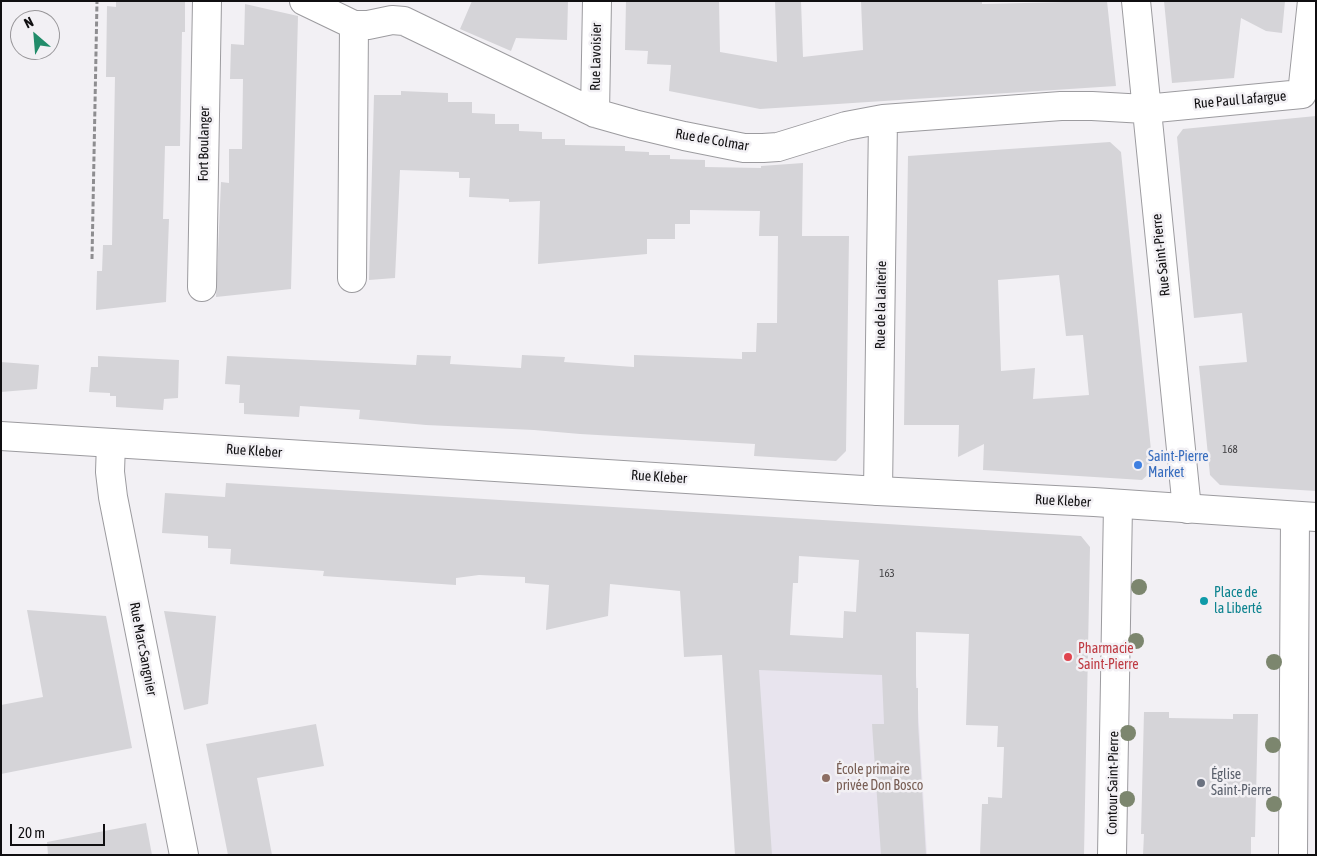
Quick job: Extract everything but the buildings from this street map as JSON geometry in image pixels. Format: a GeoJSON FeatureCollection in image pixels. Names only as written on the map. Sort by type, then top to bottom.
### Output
{"type":"FeatureCollection","features":[{"type":"Feature","properties":{"kind":"street","name":"Fort Boulanger"},"geometry":{"type":"LineString","coordinates":[[202,287],[207,1]]}},
{"type":"Feature","properties":{"kind":"street"},"geometry":{"type":"LineString","coordinates":[[304,1],[354,25],[352,278]]}},
{"type":"Feature","properties":{"kind":"street","name":"Rue Lavoisier"},"geometry":{"type":"LineString","coordinates":[[595,113],[597,1]]}},
{"type":"Feature","properties":{"kind":"street","name":"Rue Saint-Pierre"},"geometry":{"type":"LineString","coordinates":[[1136,1],[1145,109],[1187,509]]}},
{"type":"Feature","properties":{"kind":"street","name":"Rue Paul Lafargue"},"geometry":{"type":"LineString","coordinates":[[1145,109],[1302,94],[1312,1]]}},
{"type":"Feature","properties":{"kind":"street","name":"Rue de Colmar"},"geometry":{"type":"LineString","coordinates":[[354,25],[368,25],[392,20],[405,11],[595,113],[684,136],[744,148],[778,147],[846,126],[883,120],[1060,106],[1145,109]]}},
{"type":"Feature","properties":{"kind":"street","name":"Rue de la Laiterie"},"geometry":{"type":"LineString","coordinates":[[878,490],[883,120]]}},
{"type":"Feature","properties":{"kind":"street","name":"Rue Kleber"},"geometry":{"type":"LineString","coordinates":[[1,436],[1306,517]]}},
{"type":"Feature","properties":{"kind":"street","name":"Rue Marc Sangnier"},"geometry":{"type":"LineString","coordinates":[[111,442],[110,472],[113,497],[184,855]]}},
{"type":"Feature","properties":{"kind":"street","name":"Contour Saint-Pierre"},"geometry":{"type":"LineString","coordinates":[[1112,855],[1118,505]]}},
{"type":"Feature","properties":{"kind":"street"},"geometry":{"type":"LineString","coordinates":[[1293,855],[1306,517]]}},
{"type":"Feature","properties":{"kind":"path"},"geometry":{"type":"LineString","coordinates":[[92,259],[97,1]]}},
{"type":"Feature","properties":{"kind":"shaded area","name":"École primaire privée Don Bosco"},"geometry":{"type":"Polygon","coordinates":[[[914,642],[927,855],[735,855],[747,669],[914,642]]]}},
{"type":"Feature","properties":{"kind":"place","name":"Saint-Pierre Market"},"geometry":{"type":"Point","coordinates":[1138,465]}},
{"type":"Feature","properties":{"kind":"place","name":"Place de la Liberté"},"geometry":{"type":"Point","coordinates":[1204,601]}},
{"type":"Feature","properties":{"kind":"place","name":"Pharmacie Saint-Pierre"},"geometry":{"type":"Point","coordinates":[1068,657]}},
{"type":"Feature","properties":{"kind":"place","name":"École primaire privée Don Bosco"},"geometry":{"type":"Point","coordinates":[826,778]}},
{"type":"Feature","properties":{"kind":"place","name":"Église Saint-Pierre"},"geometry":{"type":"Point","coordinates":[1201,783]}}]}
